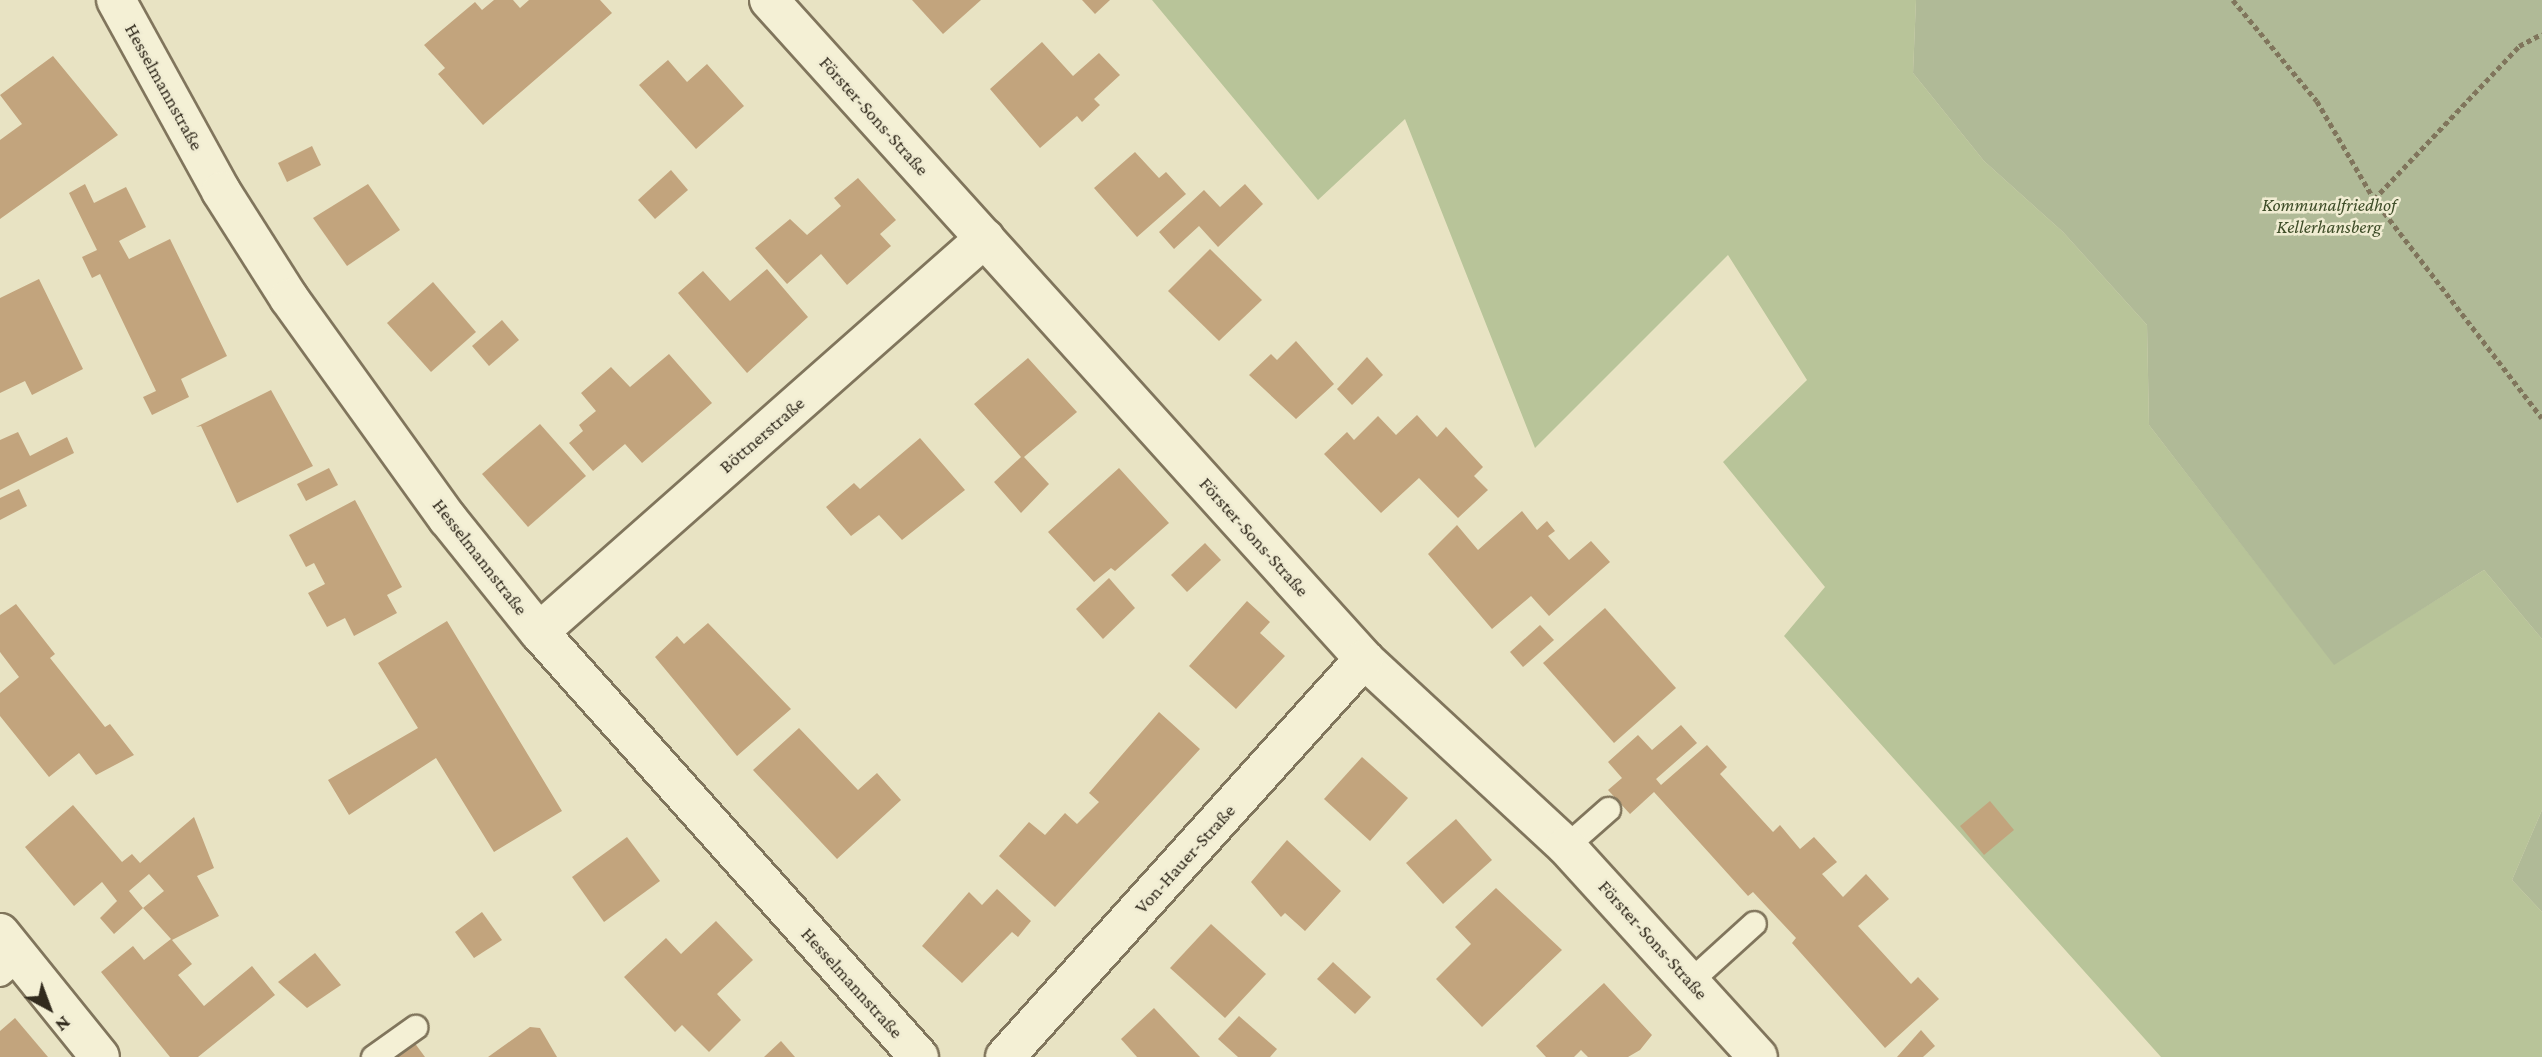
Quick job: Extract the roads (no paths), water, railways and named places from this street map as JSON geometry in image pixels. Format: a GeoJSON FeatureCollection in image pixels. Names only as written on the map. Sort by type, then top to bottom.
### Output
{"type":"FeatureCollection","features":[{"type":"Feature","properties":{"kind":"street","name":"Hesselmannstraße"},"geometry":{"type":"LineString","coordinates":[[116,0],[221,191],[289,298],[448,519],[539,632],[919,1057]]}},
{"type":"Feature","properties":{"kind":"street","name":"Förster-Sons-Straße"},"geometry":{"type":"LineString","coordinates":[[769,0],[1364,659],[1566,846],[1758,1057]]}},
{"type":"Feature","properties":{"kind":"street","name":"Böttnerstraße"},"geometry":{"type":"LineString","coordinates":[[539,632],[985,239]]}},
{"type":"Feature","properties":{"kind":"street","name":"Von-Hauer-Straße"},"geometry":{"type":"LineString","coordinates":[[1005,1057],[1364,659]]}},
{"type":"Feature","properties":{"kind":"street"},"geometry":{"type":"LineString","coordinates":[[7,955],[100,1057]]}},
{"type":"Feature","properties":{"kind":"lane"},"geometry":{"type":"LineString","coordinates":[[1566,846],[1608,809]]}},
{"type":"Feature","properties":{"kind":"lane"},"geometry":{"type":"LineString","coordinates":[[1689,981],[1754,923]]}},
{"type":"Feature","properties":{"kind":"lane"},"geometry":{"type":"LineString","coordinates":[[373,1057],[415,1027]]}},
{"type":"Feature","properties":{"kind":"park label","name":"Kommunalfriedhof Kellerhansberg"},"geometry":{"type":"Point","coordinates":[2329,216]}}]}
